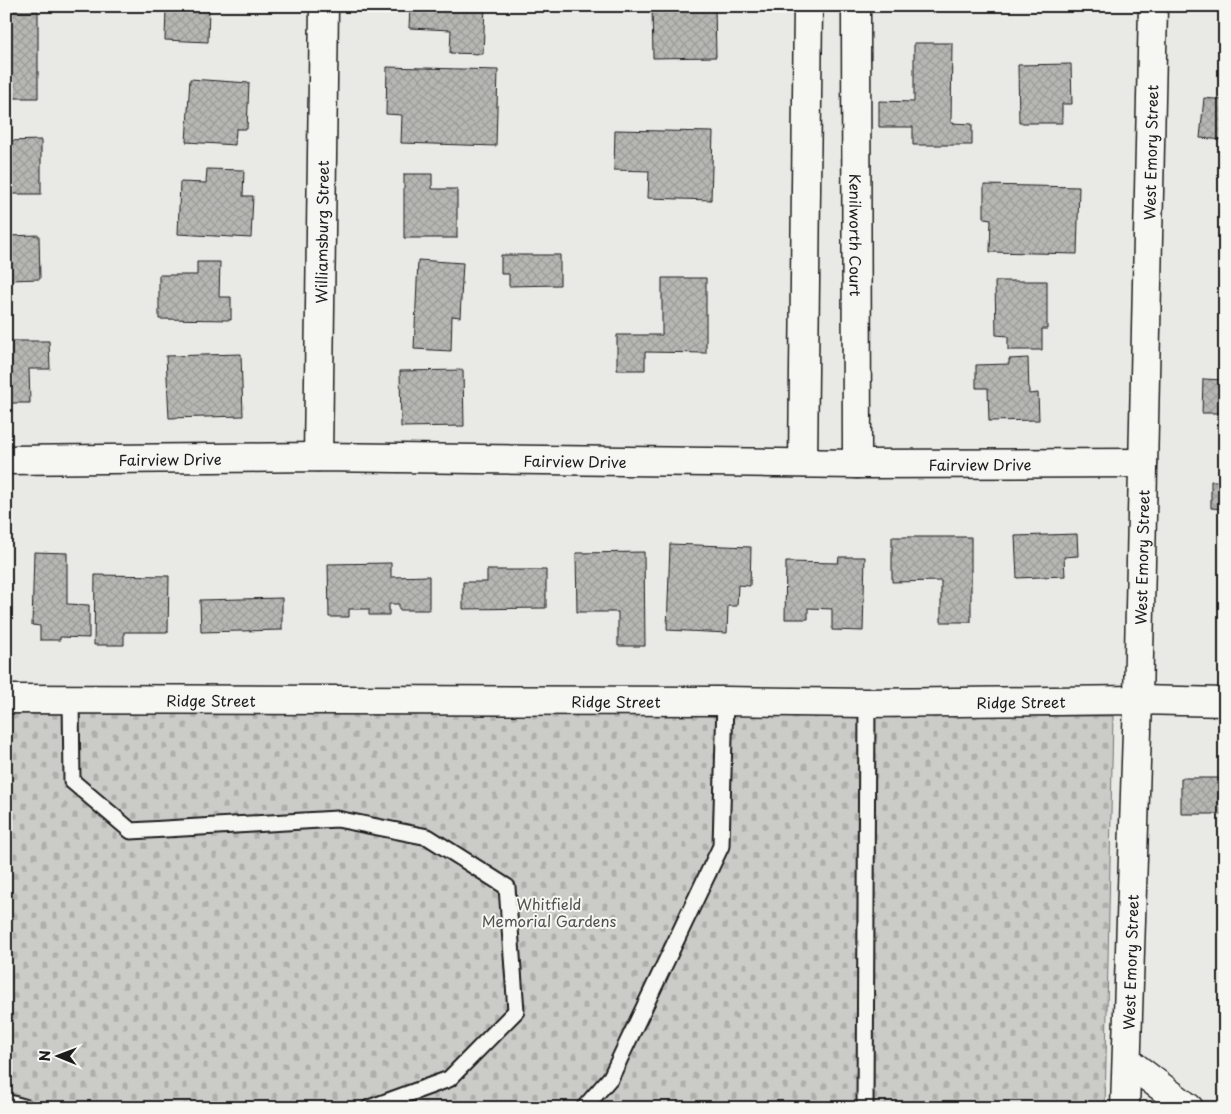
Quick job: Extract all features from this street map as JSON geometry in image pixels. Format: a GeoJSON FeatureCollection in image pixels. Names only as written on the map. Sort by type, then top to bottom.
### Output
{"type":"FeatureCollection","features":[{"type":"Feature","properties":{"kind":"street","name":"Williamsburg Street"},"geometry":{"type":"LineString","coordinates":[[318,457],[324,6]]}},
{"type":"Feature","properties":{"kind":"street"},"geometry":{"type":"LineString","coordinates":[[804,463],[808,6]]}},
{"type":"Feature","properties":{"kind":"street","name":"Kenilworth Court"},"geometry":{"type":"LineString","coordinates":[[856,6],[857,464]]}},
{"type":"Feature","properties":{"kind":"street","name":"West Emory Street"},"geometry":{"type":"LineString","coordinates":[[1125,1108],[1138,700],[1153,6]]}},
{"type":"Feature","properties":{"kind":"street","name":"Fairview Drive"},"geometry":{"type":"LineString","coordinates":[[6,460],[318,457],[857,464],[1144,463]]}},
{"type":"Feature","properties":{"kind":"street","name":"Ridge Street"},"geometry":{"type":"LineString","coordinates":[[6,699],[867,703],[1138,700],[1225,702]]}},
{"type":"Feature","properties":{"kind":"street"},"geometry":{"type":"LineString","coordinates":[[1127,1061],[1189,1108]]}},
{"type":"Feature","properties":{"kind":"lane"},"geometry":{"type":"LineString","coordinates":[[71,699],[72,781],[131,831],[337,819],[428,837],[507,887],[516,1011],[449,1079],[369,1108]]}},
{"type":"Feature","properties":{"kind":"lane"},"geometry":{"type":"LineString","coordinates":[[584,1108],[611,1077],[721,846],[725,701]]}},
{"type":"Feature","properties":{"kind":"lane"},"geometry":{"type":"LineString","coordinates":[[865,1108],[867,703]]}},
{"type":"Feature","properties":{"kind":"lane"},"geometry":{"type":"LineString","coordinates":[[6,1102],[28,1108]]}},
{"type":"Feature","properties":{"kind":"green space","name":"Whitfield Memorial Gardens"},"geometry":{"type":"Polygon","coordinates":[[[6,714],[1113,716],[1105,1108],[6,1108],[6,714]]]}},
{"type":"Feature","properties":{"kind":"building"},"geometry":{"type":"Polygon","coordinates":[[[209,6],[208,42],[165,40],[166,7],[209,6]]]}},
{"type":"Feature","properties":{"kind":"building"},"geometry":{"type":"Polygon","coordinates":[[[410,6],[485,6],[483,54],[450,53],[451,30],[409,28],[410,6]]]}},
{"type":"Feature","properties":{"kind":"building"},"geometry":{"type":"Polygon","coordinates":[[[652,6],[715,6],[716,57],[653,58],[652,6]]]}},
{"type":"Feature","properties":{"kind":"building"},"geometry":{"type":"Polygon","coordinates":[[[6,11],[38,11],[38,98],[6,98],[6,11]]]}},
{"type":"Feature","properties":{"kind":"building"},"geometry":{"type":"Polygon","coordinates":[[[914,43],[952,43],[951,123],[972,124],[972,145],[913,145],[913,127],[879,127],[879,101],[914,102],[914,43]]]}},
{"type":"Feature","properties":{"kind":"building"},"geometry":{"type":"Polygon","coordinates":[[[1071,64],[1072,104],[1062,104],[1062,123],[1019,123],[1018,65],[1071,64]]]}},
{"type":"Feature","properties":{"kind":"building"},"geometry":{"type":"Polygon","coordinates":[[[387,67],[498,70],[496,146],[401,143],[402,115],[386,114],[387,67]]]}},
{"type":"Feature","properties":{"kind":"building"},"geometry":{"type":"Polygon","coordinates":[[[190,79],[249,83],[247,129],[236,129],[235,145],[186,142],[190,79]]]}},
{"type":"Feature","properties":{"kind":"building"},"geometry":{"type":"Polygon","coordinates":[[[1204,98],[1225,100],[1225,140],[1200,138],[1204,98]]]}},
{"type":"Feature","properties":{"kind":"building"},"geometry":{"type":"Polygon","coordinates":[[[615,130],[713,132],[711,200],[648,198],[649,171],[614,170],[615,130]]]}},
{"type":"Feature","properties":{"kind":"building"},"geometry":{"type":"Polygon","coordinates":[[[41,140],[41,194],[6,194],[6,141],[41,140]]]}},
{"type":"Feature","properties":{"kind":"building"},"geometry":{"type":"Polygon","coordinates":[[[207,169],[244,170],[243,196],[253,196],[251,238],[178,234],[180,182],[206,183],[207,169]]]}},
{"type":"Feature","properties":{"kind":"building"},"geometry":{"type":"Polygon","coordinates":[[[404,174],[432,174],[432,189],[457,189],[457,238],[404,238],[404,174]]]}},
{"type":"Feature","properties":{"kind":"building"},"geometry":{"type":"Polygon","coordinates":[[[984,185],[1079,187],[1077,254],[990,252],[991,219],[984,218],[984,185]]]}},
{"type":"Feature","properties":{"kind":"building"},"geometry":{"type":"Polygon","coordinates":[[[39,235],[40,279],[10,280],[11,313],[6,313],[6,236],[39,235]]]}},
{"type":"Feature","properties":{"kind":"building"},"geometry":{"type":"Polygon","coordinates":[[[501,255],[560,255],[560,285],[509,286],[509,274],[501,274],[501,255]]]}},
{"type":"Feature","properties":{"kind":"building"},"geometry":{"type":"Polygon","coordinates":[[[418,260],[463,263],[460,317],[452,316],[451,351],[414,349],[418,260]]]}},
{"type":"Feature","properties":{"kind":"building"},"geometry":{"type":"Polygon","coordinates":[[[197,262],[220,262],[219,297],[231,297],[231,320],[159,319],[159,275],[197,275],[197,262]]]}},
{"type":"Feature","properties":{"kind":"building"},"geometry":{"type":"Polygon","coordinates":[[[662,278],[706,278],[706,353],[645,352],[645,370],[617,370],[617,335],[662,335],[662,278]]]}},
{"type":"Feature","properties":{"kind":"building"},"geometry":{"type":"Polygon","coordinates":[[[995,281],[1047,281],[1047,329],[1042,329],[1042,350],[1008,350],[1008,336],[996,335],[995,281]]]}},
{"type":"Feature","properties":{"kind":"building"},"geometry":{"type":"Polygon","coordinates":[[[6,341],[49,341],[50,369],[29,369],[30,403],[6,403],[6,341]]]}},
{"type":"Feature","properties":{"kind":"building"},"geometry":{"type":"Polygon","coordinates":[[[241,354],[243,416],[169,418],[166,356],[241,354]]]}},
{"type":"Feature","properties":{"kind":"building"},"geometry":{"type":"Polygon","coordinates":[[[1028,358],[1029,394],[1038,393],[1039,420],[989,421],[988,388],[976,388],[976,365],[1009,364],[1009,359],[1028,358]]]}},
{"type":"Feature","properties":{"kind":"building"},"geometry":{"type":"Polygon","coordinates":[[[463,370],[464,426],[401,427],[400,371],[463,370]]]}},
{"type":"Feature","properties":{"kind":"building"},"geometry":{"type":"Polygon","coordinates":[[[1203,379],[1225,380],[1225,413],[1202,413],[1203,379]]]}},
{"type":"Feature","properties":{"kind":"building"},"geometry":{"type":"Polygon","coordinates":[[[1224,459],[1225,558],[1223,558],[1224,509],[1211,508],[1211,481],[1224,481],[1224,459]]]}},
{"type":"Feature","properties":{"kind":"building"},"geometry":{"type":"Polygon","coordinates":[[[1077,534],[1078,556],[1064,557],[1065,576],[1017,578],[1015,536],[1077,534]]]}},
{"type":"Feature","properties":{"kind":"building"},"geometry":{"type":"Polygon","coordinates":[[[892,537],[971,537],[971,622],[941,622],[941,581],[892,582],[892,537]]]}},
{"type":"Feature","properties":{"kind":"building"},"geometry":{"type":"Polygon","coordinates":[[[670,544],[751,547],[750,586],[738,585],[737,606],[728,606],[727,633],[667,630],[670,544]]]}},
{"type":"Feature","properties":{"kind":"building"},"geometry":{"type":"Polygon","coordinates":[[[34,552],[67,553],[67,604],[89,605],[89,638],[60,637],[60,640],[40,640],[40,626],[32,625],[34,552]]]}},
{"type":"Feature","properties":{"kind":"building"},"geometry":{"type":"Polygon","coordinates":[[[644,552],[645,646],[618,646],[618,612],[577,612],[576,553],[644,552]]]}},
{"type":"Feature","properties":{"kind":"building"},"geometry":{"type":"Polygon","coordinates":[[[839,557],[865,557],[863,631],[832,630],[832,609],[808,608],[808,619],[785,619],[786,562],[838,563],[839,557]]]}},
{"type":"Feature","properties":{"kind":"building"},"geometry":{"type":"Polygon","coordinates":[[[391,563],[391,577],[429,576],[429,610],[399,610],[399,604],[389,604],[389,615],[369,615],[369,609],[349,609],[349,617],[329,617],[328,564],[391,563]]]}},
{"type":"Feature","properties":{"kind":"building"},"geometry":{"type":"Polygon","coordinates":[[[487,570],[546,570],[546,608],[463,609],[463,582],[487,582],[487,570]]]}},
{"type":"Feature","properties":{"kind":"building"},"geometry":{"type":"Polygon","coordinates":[[[95,575],[169,576],[168,632],[124,632],[124,645],[94,645],[95,575]]]}},
{"type":"Feature","properties":{"kind":"building"},"geometry":{"type":"Polygon","coordinates":[[[282,598],[282,630],[201,632],[200,600],[282,598]]]}},
{"type":"Feature","properties":{"kind":"building"},"geometry":{"type":"Polygon","coordinates":[[[1181,778],[1225,778],[1225,814],[1181,814],[1181,778]]]}}]}
